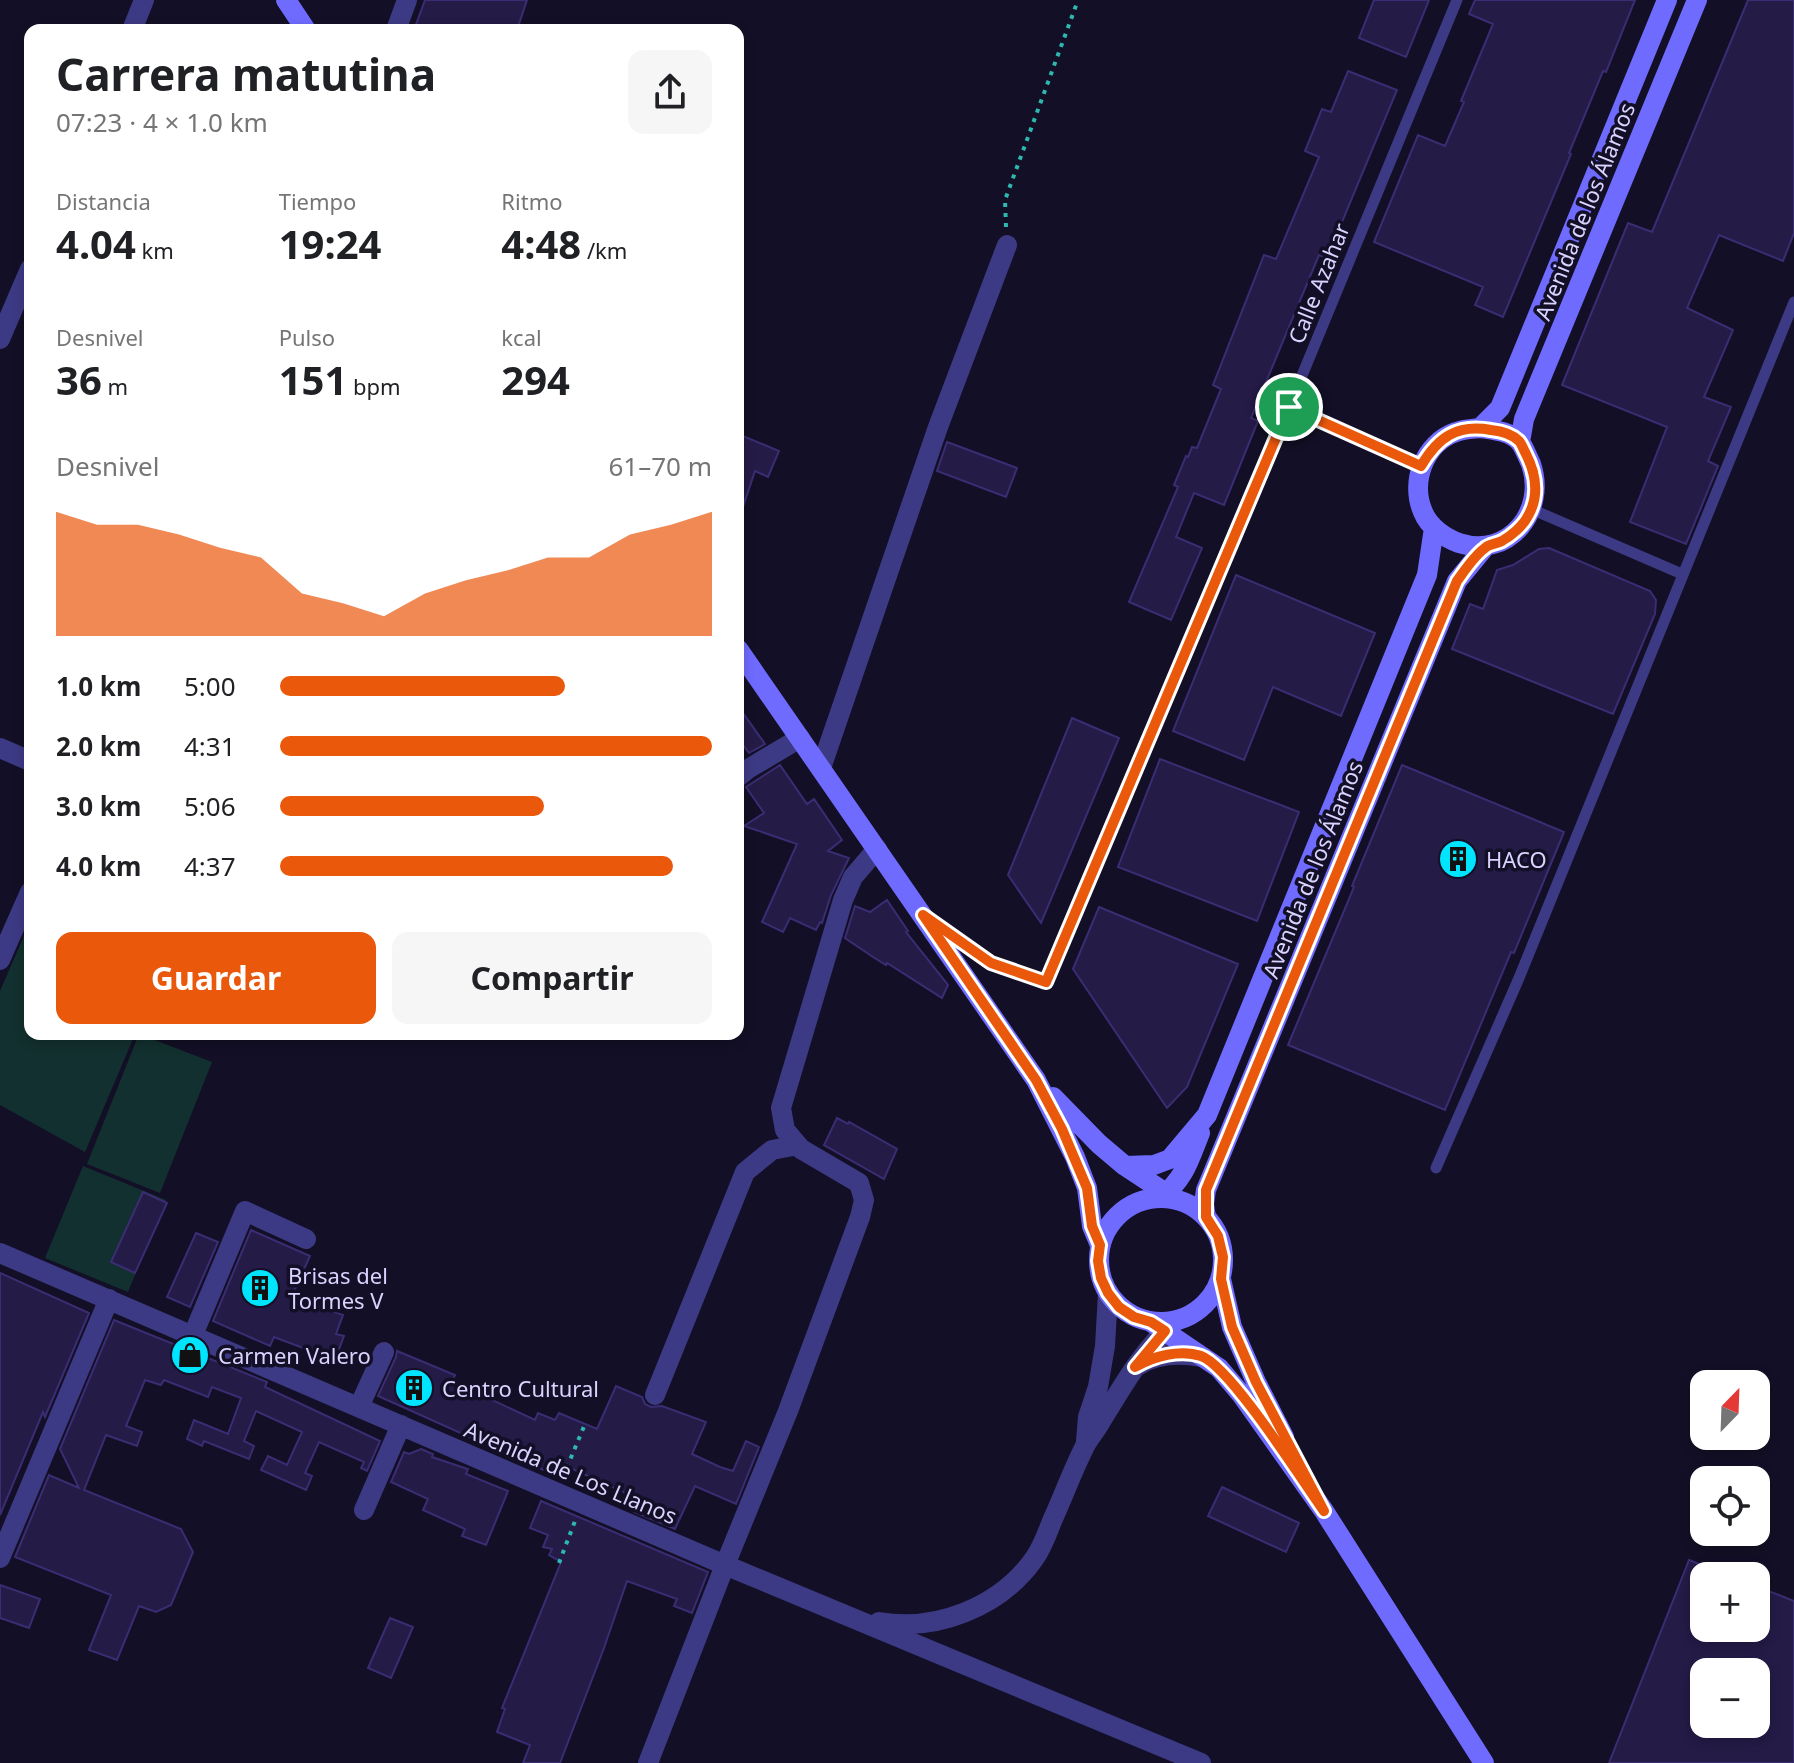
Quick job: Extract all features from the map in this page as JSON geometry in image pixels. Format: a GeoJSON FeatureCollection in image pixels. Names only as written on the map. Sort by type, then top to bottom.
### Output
{"type":"FeatureCollection","features":[{"type":"Feature","properties":{"kind":"street"},"geometry":{"type":"LineString","coordinates":[[134,24],[144,0]]}},
{"type":"Feature","properties":{"kind":"street"},"geometry":{"type":"LineString","coordinates":[[286,0],[302,24]]}},
{"type":"Feature","properties":{"kind":"street"},"geometry":{"type":"LineString","coordinates":[[398,24],[407,0]]}},
{"type":"Feature","properties":{"kind":"street","name":"Avenida de los Álamos"},"geometry":{"type":"LineString","coordinates":[[1480,428],[1500,408],[1667,0]]}},
{"type":"Feature","properties":{"kind":"street","name":"Avenida de los Álamos"},"geometry":{"type":"LineString","coordinates":[[1520,442],[1524,419],[1697,0]]}},
{"type":"Feature","properties":{"kind":"street"},"geometry":{"type":"LineString","coordinates":[[821,768],[938,427],[1007,245]]}},
{"type":"Feature","properties":{"kind":"street"},"geometry":{"type":"LineString","coordinates":[[0,339],[24,283]]}},
{"type":"Feature","properties":{"kind":"street"},"geometry":{"type":"LineString","coordinates":[[1480,428],[1503,432],[1520,442],[1536,481],[1531,509],[1522,526],[1503,540],[1485,547],[1447,539],[1434,528],[1424,514],[1417,491],[1421,466],[1431,449],[1447,436],[1480,428]]}},
{"type":"Feature","properties":{"kind":"street","name":"Avenida de los Álamos"},"geometry":{"type":"LineString","coordinates":[[1169,1197],[1183,1176],[1427,575],[1434,528]]}},
{"type":"Feature","properties":{"kind":"street","name":"Avenida de los Álamos"},"geometry":{"type":"LineString","coordinates":[[1206,1217],[1206,1190],[1451,595],[1457,581],[1485,547]]}},
{"type":"Feature","properties":{"kind":"street"},"geometry":{"type":"LineString","coordinates":[[744,658],[1036,1080],[1079,1167],[1087,1188],[1092,1226],[1100,1245]]}},
{"type":"Feature","properties":{"kind":"street"},"geometry":{"type":"LineString","coordinates":[[744,773],[800,738]]}},
{"type":"Feature","properties":{"kind":"street"},"geometry":{"type":"LineString","coordinates":[[0,748],[24,758]]}},
{"type":"Feature","properties":{"kind":"street"},"geometry":{"type":"LineString","coordinates":[[648,1763],[788,1411],[860,1217],[864,1200],[859,1183],[798,1145],[785,1130],[781,1108],[843,900],[853,877],[877,849]]}},
{"type":"Feature","properties":{"kind":"street"},"geometry":{"type":"LineString","coordinates":[[0,960],[8,922],[24,900]]}},
{"type":"Feature","properties":{"kind":"street"},"geometry":{"type":"LineString","coordinates":[[1036,1080],[1125,1166],[1169,1197],[1193,1207],[1206,1217],[1221,1246],[1221,1279],[1232,1327],[1256,1382],[1324,1511]]}},
{"type":"Feature","properties":{"kind":"street","name":"Avenida de los Álamos"},"geometry":{"type":"LineString","coordinates":[[1125,1166],[1154,1165],[1170,1159],[1207,1115]]}},
{"type":"Feature","properties":{"kind":"street"},"geometry":{"type":"LineString","coordinates":[[655,1395],[745,1172],[772,1150],[798,1145]]}},
{"type":"Feature","properties":{"kind":"street"},"geometry":{"type":"LineString","coordinates":[[1169,1197],[1145,1200],[1130,1206],[1116,1216],[1106,1230],[1098,1261],[1108,1293],[1119,1307],[1134,1317],[1164,1325],[1219,1368],[1241,1394],[1324,1511],[1484,1763]]}},
{"type":"Feature","properties":{"kind":"street"},"geometry":{"type":"LineString","coordinates":[[193,1335],[245,1211],[306,1239]]}},
{"type":"Feature","properties":{"kind":"street","name":"Avenida de Los Llanos"},"geometry":{"type":"LineString","coordinates":[[0,1253],[855,1618]]}},
{"type":"Feature","properties":{"kind":"street"},"geometry":{"type":"LineString","coordinates":[[855,1618],[889,1624],[929,1623],[960,1615],[1009,1587],[1034,1559],[1085,1445],[1135,1367],[1164,1325],[1196,1312],[1211,1298],[1221,1279]]}},
{"type":"Feature","properties":{"kind":"street"},"geometry":{"type":"LineString","coordinates":[[1085,1445],[1088,1417],[1098,1387],[1105,1346],[1108,1293]]}},
{"type":"Feature","properties":{"kind":"street"},"geometry":{"type":"LineString","coordinates":[[0,1558],[109,1299]]}},
{"type":"Feature","properties":{"kind":"street"},"geometry":{"type":"LineString","coordinates":[[359,1407],[384,1352]]}},
{"type":"Feature","properties":{"kind":"street"},"geometry":{"type":"LineString","coordinates":[[1135,1367],[1163,1356],[1182,1354],[1202,1357]]}},
{"type":"Feature","properties":{"kind":"street"},"geometry":{"type":"LineString","coordinates":[[364,1510],[401,1425]]}},
{"type":"Feature","properties":{"kind":"street"},"geometry":{"type":"LineString","coordinates":[[855,1618],[1201,1763]]}},
{"type":"Feature","properties":{"kind":"lane","name":"Calle Azahar"},"geometry":{"type":"LineString","coordinates":[[923,915],[991,963],[1046,982],[1457,0]]}},
{"type":"Feature","properties":{"kind":"lane"},"geometry":{"type":"LineString","coordinates":[[1436,1168],[1519,978],[1794,302]]}},
{"type":"Feature","properties":{"kind":"lane"},"geometry":{"type":"LineString","coordinates":[[1289,407],[1421,466]]}},
{"type":"Feature","properties":{"kind":"lane"},"geometry":{"type":"LineString","coordinates":[[1531,509],[1682,574]]}},
{"type":"Feature","properties":{"kind":"path"},"geometry":{"type":"LineString","coordinates":[[1007,245],[1005,200],[1078,0]]}},
{"type":"Feature","properties":{"kind":"path"},"geometry":{"type":"LineString","coordinates":[[556,1492],[585,1424]]}},
{"type":"Feature","properties":{"kind":"path"},"geometry":{"type":"LineString","coordinates":[[559,1563],[582,1503]]}},
{"type":"Feature","properties":{"kind":"green space"},"geometry":{"type":"Polygon","coordinates":[[[24,936],[24,1040],[132,1040],[85,1152],[0,1105],[0,991],[24,936]]]}},
{"type":"Feature","properties":{"kind":"green space"},"geometry":{"type":"Polygon","coordinates":[[[137,1040],[155,1040],[212,1062],[160,1193],[87,1164],[137,1040]]]}},
{"type":"Feature","properties":{"kind":"green space"},"geometry":{"type":"Polygon","coordinates":[[[83,1166],[166,1200],[128,1292],[45,1258],[83,1166]]]}},
{"type":"Feature","properties":{"kind":"building"},"geometry":{"type":"Polygon","coordinates":[[[425,0],[527,0],[519,24],[416,24],[425,0]]]}},
{"type":"Feature","properties":{"kind":"building"},"geometry":{"type":"Polygon","coordinates":[[[1374,0],[1429,0],[1406,57],[1359,38],[1374,0]]]}},
{"type":"Feature","properties":{"kind":"building"},"geometry":{"type":"Polygon","coordinates":[[[1475,0],[1635,0],[1503,317],[1475,305],[1483,287],[1374,242],[1418,135],[1445,146],[1464,102],[1461,101],[1493,24],[1469,14],[1475,0]]]}},
{"type":"Feature","properties":{"kind":"building"},"geometry":{"type":"Polygon","coordinates":[[[1748,0],[1794,0],[1794,233],[1783,261],[1719,235],[1687,308],[1733,330],[1704,397],[1731,407],[1708,461],[1718,466],[1686,544],[1630,522],[1667,427],[1562,385],[1628,223],[1652,232],[1748,0]]]}},
{"type":"Feature","properties":{"kind":"building"},"geometry":{"type":"Polygon","coordinates":[[[1348,71],[1397,90],[1327,258],[1319,255],[1251,418],[1258,421],[1224,505],[1194,493],[1176,537],[1202,548],[1171,620],[1129,602],[1178,487],[1174,485],[1186,456],[1192,447],[1197,448],[1221,389],[1213,385],[1264,255],[1276,259],[1319,157],[1305,151],[1322,109],[1331,112],[1348,71]]]}},
{"type":"Feature","properties":{"kind":"building"},"geometry":{"type":"Polygon","coordinates":[[[744,436],[779,451],[768,477],[755,471],[744,504],[744,436]]]}},
{"type":"Feature","properties":{"kind":"building"},"geometry":{"type":"Polygon","coordinates":[[[947,442],[1017,468],[1006,497],[937,471],[947,442]]]}},
{"type":"Feature","properties":{"kind":"building"},"geometry":{"type":"Polygon","coordinates":[[[1549,548],[1650,591],[1656,600],[1655,614],[1613,714],[1452,649],[1470,604],[1483,609],[1497,570],[1513,565],[1539,549],[1549,548]]]}},
{"type":"Feature","properties":{"kind":"building"},"geometry":{"type":"Polygon","coordinates":[[[1236,575],[1375,633],[1341,716],[1273,687],[1244,760],[1173,731],[1236,575]]]}},
{"type":"Feature","properties":{"kind":"building"},"geometry":{"type":"Polygon","coordinates":[[[744,714],[765,744],[749,753],[744,746],[744,714]]]}},
{"type":"Feature","properties":{"kind":"building"},"geometry":{"type":"Polygon","coordinates":[[[1072,718],[1119,738],[1041,923],[1008,875],[1072,718]]]}},
{"type":"Feature","properties":{"kind":"building"},"geometry":{"type":"Polygon","coordinates":[[[1160,759],[1299,812],[1257,921],[1118,867],[1160,759]]]}},
{"type":"Feature","properties":{"kind":"building"},"geometry":{"type":"Polygon","coordinates":[[[780,765],[807,804],[814,799],[842,840],[828,851],[849,858],[831,895],[822,923],[816,930],[790,918],[783,932],[762,922],[797,844],[744,826],[764,813],[746,787],[780,765]]]}},
{"type":"Feature","properties":{"kind":"building"},"geometry":{"type":"Polygon","coordinates":[[[1402,765],[1564,832],[1445,1110],[1288,1045],[1402,765]]]}},
{"type":"Feature","properties":{"kind":"building"},"geometry":{"type":"Polygon","coordinates":[[[887,900],[906,932],[948,985],[942,998],[845,938],[855,906],[870,912],[887,900]]]}},
{"type":"Feature","properties":{"kind":"building"},"geometry":{"type":"Polygon","coordinates":[[[1099,907],[1238,964],[1187,1087],[1167,1108],[1073,969],[1099,907]]]}},
{"type":"Feature","properties":{"kind":"building"},"geometry":{"type":"Polygon","coordinates":[[[837,1118],[897,1149],[884,1179],[824,1145],[837,1118]]]}},
{"type":"Feature","properties":{"kind":"building"},"geometry":{"type":"Polygon","coordinates":[[[143,1192],[167,1203],[135,1273],[111,1262],[143,1192]]]}},
{"type":"Feature","properties":{"kind":"building","name":"Brisas del Tormes V"},"geometry":{"type":"Polygon","coordinates":[[[251,1230],[310,1256],[292,1296],[343,1315],[336,1334],[344,1336],[335,1360],[274,1337],[270,1346],[213,1321],[251,1230]]]}},
{"type":"Feature","properties":{"kind":"building"},"geometry":{"type":"Polygon","coordinates":[[[196,1233],[218,1242],[190,1307],[167,1297],[196,1233]]]}},
{"type":"Feature","properties":{"kind":"building"},"geometry":{"type":"Polygon","coordinates":[[[0,1273],[89,1313],[0,1515],[0,1273]]]}},
{"type":"Feature","properties":{"kind":"building"},"geometry":{"type":"Polygon","coordinates":[[[114,1320],[267,1382],[265,1387],[380,1441],[367,1471],[361,1468],[364,1462],[319,1442],[305,1473],[312,1476],[306,1490],[261,1470],[268,1456],[287,1465],[302,1432],[256,1411],[244,1441],[254,1446],[249,1459],[204,1441],[202,1446],[187,1439],[194,1420],[228,1434],[241,1398],[212,1387],[208,1397],[164,1380],[161,1385],[145,1380],[126,1426],[142,1432],[137,1446],[106,1435],[84,1490],[181,1529],[193,1552],[171,1605],[156,1612],[139,1606],[117,1660],[89,1650],[111,1595],[15,1557],[49,1475],[79,1488],[60,1449],[114,1320]]]}},
{"type":"Feature","properties":{"kind":"building"},"geometry":{"type":"Polygon","coordinates":[[[397,1351],[455,1375],[452,1381],[535,1420],[538,1413],[555,1420],[559,1413],[597,1429],[616,1386],[642,1397],[645,1404],[651,1407],[662,1406],[706,1422],[692,1454],[720,1467],[733,1471],[746,1441],[759,1447],[736,1504],[695,1486],[675,1529],[634,1512],[639,1499],[555,1461],[550,1473],[378,1396],[397,1351]]]}},
{"type":"Feature","properties":{"kind":"building"},"geometry":{"type":"Polygon","coordinates":[[[421,1449],[433,1454],[432,1457],[468,1469],[466,1474],[508,1491],[486,1545],[462,1536],[465,1529],[423,1510],[428,1499],[391,1482],[404,1452],[409,1454],[421,1449]]]}},
{"type":"Feature","properties":{"kind":"building"},"geometry":{"type":"Polygon","coordinates":[[[1222,1487],[1299,1523],[1286,1552],[1208,1516],[1222,1487]]]}},
{"type":"Feature","properties":{"kind":"building"},"geometry":{"type":"Polygon","coordinates":[[[541,1501],[708,1572],[692,1613],[674,1606],[677,1599],[627,1581],[560,1763],[523,1763],[530,1745],[497,1732],[505,1709],[502,1708],[561,1562],[549,1555],[552,1549],[543,1547],[548,1535],[530,1528],[541,1501]]]}},
{"type":"Feature","properties":{"kind":"building"},"geometry":{"type":"Polygon","coordinates":[[[1689,1560],[1694,1562],[1690,1562],[1690,1642],[1770,1642],[1770,1592],[1794,1601],[1794,1763],[1609,1763],[1689,1560]]]}},
{"type":"Feature","properties":{"kind":"building"},"geometry":{"type":"Polygon","coordinates":[[[0,1585],[40,1599],[29,1628],[0,1618],[0,1585]]]}},
{"type":"Feature","properties":{"kind":"building"},"geometry":{"type":"Polygon","coordinates":[[[390,1618],[413,1627],[391,1678],[368,1668],[390,1618]]]}},
{"type":"Feature","properties":{"kind":"place","name":"HACO"},"geometry":{"type":"Point","coordinates":[1458,859]}},
{"type":"Feature","properties":{"kind":"place","name":"Brisas del Tormes V"},"geometry":{"type":"Point","coordinates":[260,1288]}},
{"type":"Feature","properties":{"kind":"place","name":"Carmen Valero"},"geometry":{"type":"Point","coordinates":[190,1355]}},
{"type":"Feature","properties":{"kind":"place","name":"Centro Cultural"},"geometry":{"type":"Point","coordinates":[414,1388]}},
{"type":"Feature","properties":{"kind":"route"},"geometry":{"type":"LineString","coordinates":[[1289,407],[1421,466],[1431,449],[1459,431],[1480,428],[1503,432],[1520,442],[1536,481],[1535,496],[1522,526],[1503,540],[1485,547],[1457,581],[1206,1190],[1206,1217],[1218,1236],[1223,1257],[1221,1279],[1232,1327],[1256,1382],[1324,1511],[1219,1368],[1202,1357],[1182,1354],[1147,1360],[1135,1367],[1165,1331],[1119,1307],[1108,1293],[1101,1278],[1098,1261],[1100,1245],[1092,1226],[1087,1188],[1062,1129],[1036,1080],[923,915],[991,963],[1046,982],[1289,407]]}}]}
